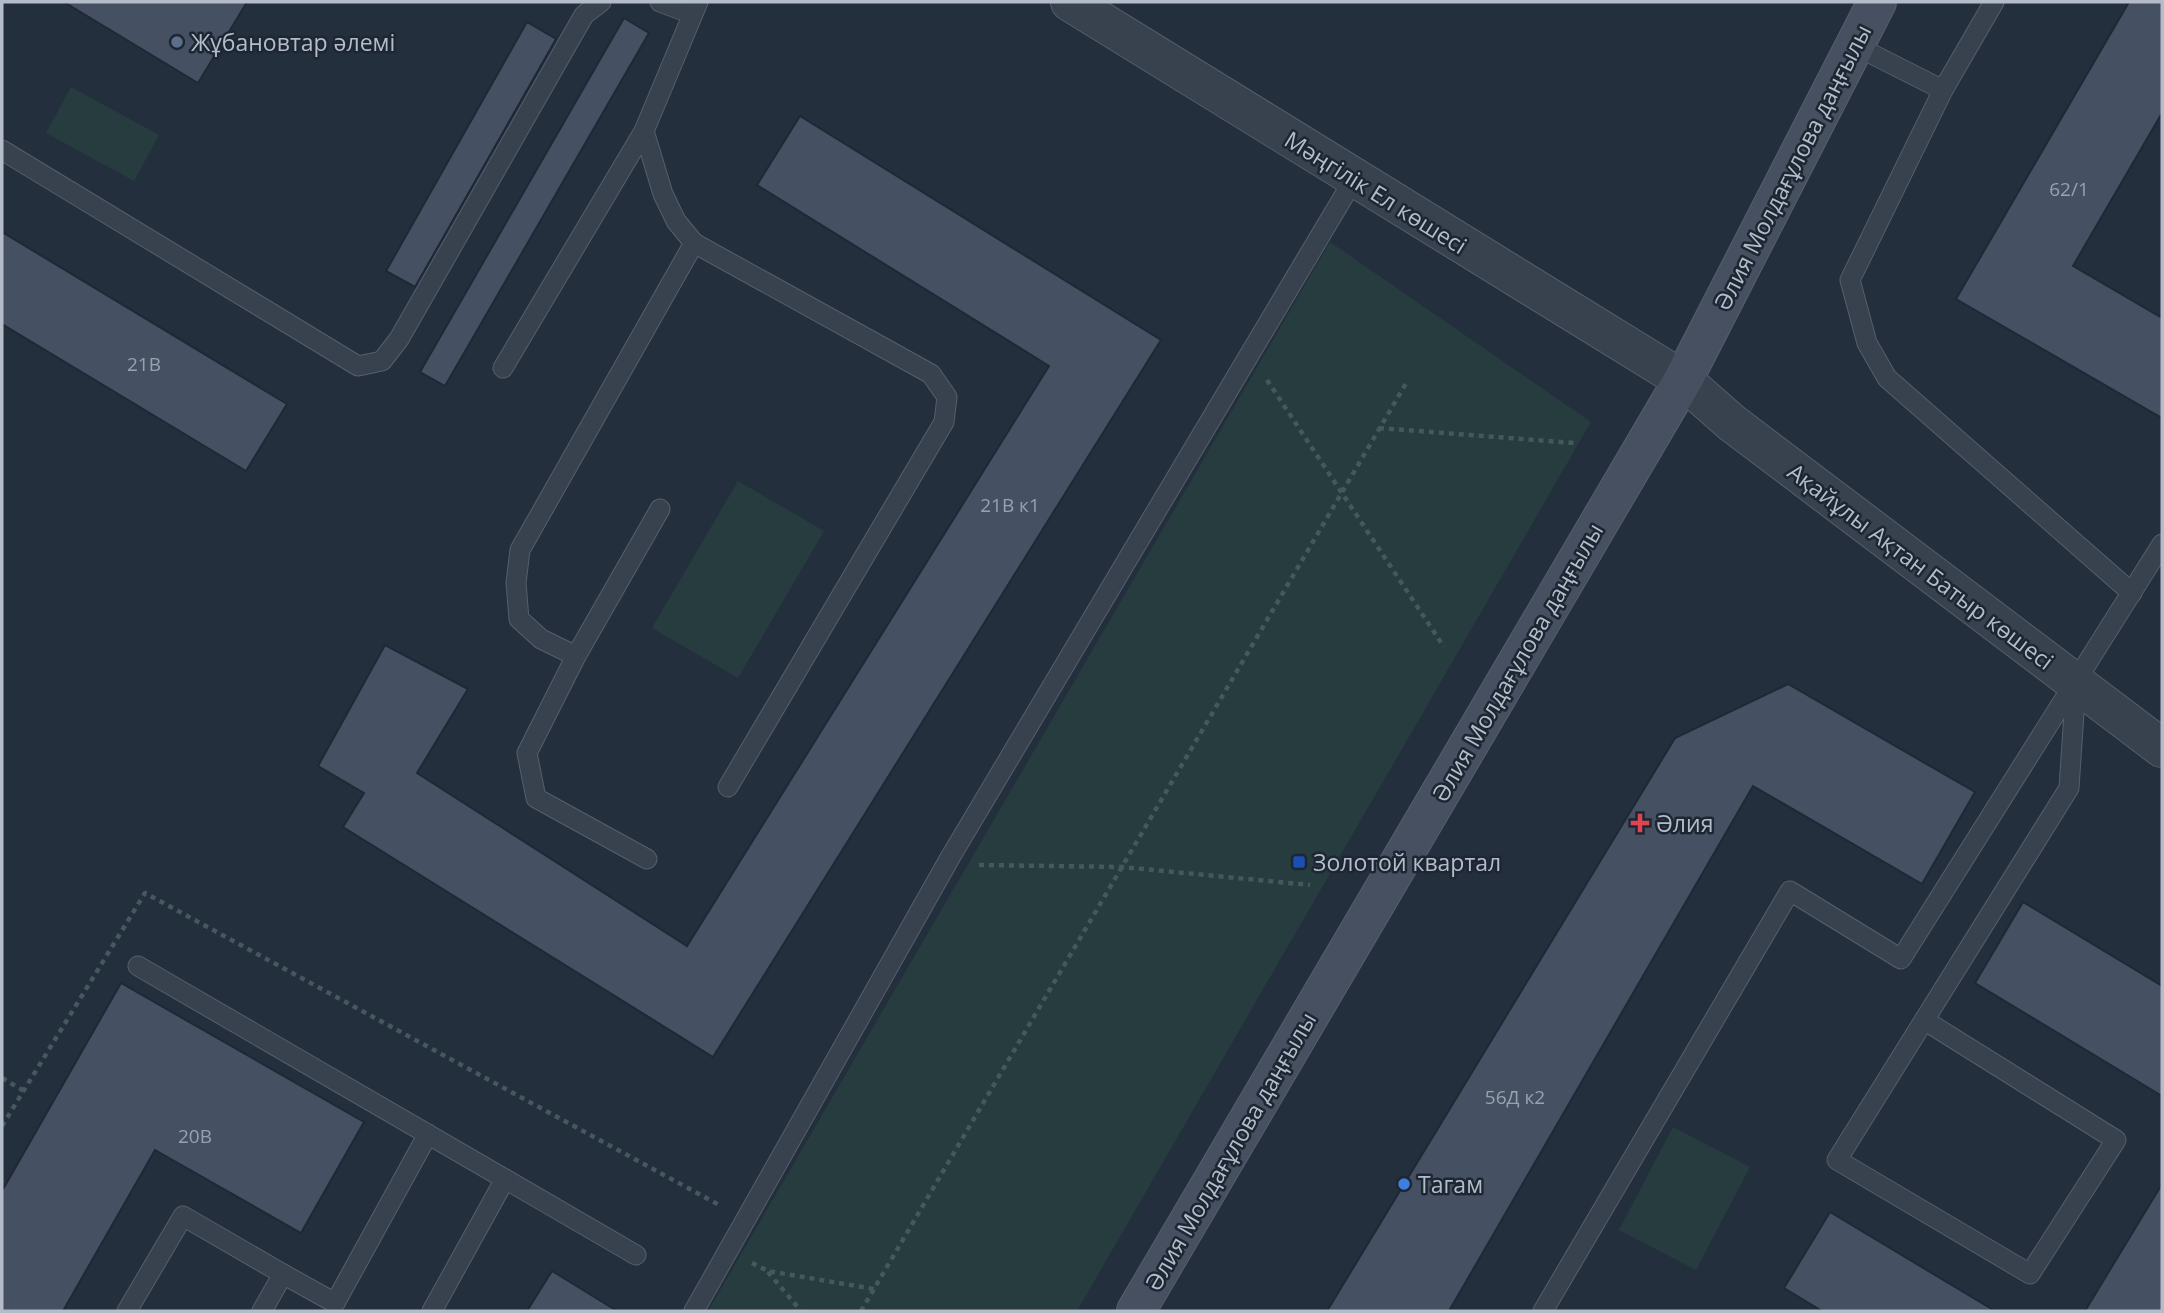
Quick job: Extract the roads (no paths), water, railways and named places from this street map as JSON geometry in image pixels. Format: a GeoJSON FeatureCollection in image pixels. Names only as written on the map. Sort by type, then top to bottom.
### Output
{"type":"FeatureCollection","features":[{"type":"Feature","properties":{"kind":"main road","name":"Әлия Молдағұлова даңғылы"},"geometry":{"type":"LineString","coordinates":[[1136,1311],[1683,380],[1877,2]]}},
{"type":"Feature","properties":{"kind":"street","name":"Мәңгілік Ел көшесі"},"geometry":{"type":"LineString","coordinates":[[1070,2],[1683,380]]}},
{"type":"Feature","properties":{"kind":"street","name":"Ақайұлы Ақтан Батыр көшесі"},"geometry":{"type":"LineString","coordinates":[[1683,380],[1732,422],[2162,748]]}},
{"type":"Feature","properties":{"kind":"lane"},"geometry":{"type":"LineString","coordinates":[[2,150],[358,366],[382,361],[399,339],[584,15],[601,2]]}},
{"type":"Feature","properties":{"kind":"lane"},"geometry":{"type":"LineString","coordinates":[[503,368],[644,131],[695,8],[660,2]]}},
{"type":"Feature","properties":{"kind":"lane"},"geometry":{"type":"LineString","coordinates":[[1994,2],[1943,90],[1850,280],[1867,342],[1887,378],[2132,593]]}},
{"type":"Feature","properties":{"kind":"lane"},"geometry":{"type":"LineString","coordinates":[[1854,45],[1943,90]]}},
{"type":"Feature","properties":{"kind":"lane"},"geometry":{"type":"LineString","coordinates":[[644,131],[663,194],[676,221],[694,243],[932,374],[947,397],[944,422],[728,787]]}},
{"type":"Feature","properties":{"kind":"lane"},"geometry":{"type":"LineString","coordinates":[[694,1311],[947,864],[1354,179]]}},
{"type":"Feature","properties":{"kind":"lane"},"geometry":{"type":"LineString","coordinates":[[576,656],[541,639],[519,619],[516,583],[520,550],[694,243]]}},
{"type":"Feature","properties":{"kind":"lane"},"geometry":{"type":"LineString","coordinates":[[646,859],[536,798],[527,753],[576,656],[660,509]]}},
{"type":"Feature","properties":{"kind":"lane"},"geometry":{"type":"LineString","coordinates":[[1543,1311],[1790,891],[1902,959],[2162,544]]}},
{"type":"Feature","properties":{"kind":"lane"},"geometry":{"type":"LineString","coordinates":[[1924,1020],[2116,1140],[2030,1274],[1837,1160],[1924,1020],[2069,788],[2076,683]]}},
{"type":"Feature","properties":{"kind":"lane"},"geometry":{"type":"LineString","coordinates":[[138,965],[636,1255]]}},
{"type":"Feature","properties":{"kind":"lane"},"geometry":{"type":"LineString","coordinates":[[127,1311],[183,1216],[335,1303],[428,1134]]}},
{"type":"Feature","properties":{"kind":"lane"},"geometry":{"type":"LineString","coordinates":[[432,1311],[505,1179]]}},
{"type":"Feature","properties":{"kind":"lane"},"geometry":{"type":"LineString","coordinates":[[262,1311],[283,1274]]}},
{"type":"Feature","properties":{"kind":"place","name":"Жұбановтар әлемі"},"geometry":{"type":"Point","coordinates":[177,42]}},
{"type":"Feature","properties":{"kind":"place","name":"Әлия"},"geometry":{"type":"Point","coordinates":[1640,823]}},
{"type":"Feature","properties":{"kind":"place","name":"Золотой квартал"},"geometry":{"type":"Point","coordinates":[1299,862]}},
{"type":"Feature","properties":{"kind":"place","name":"Тагам"},"geometry":{"type":"Point","coordinates":[1404,1184]}}]}
